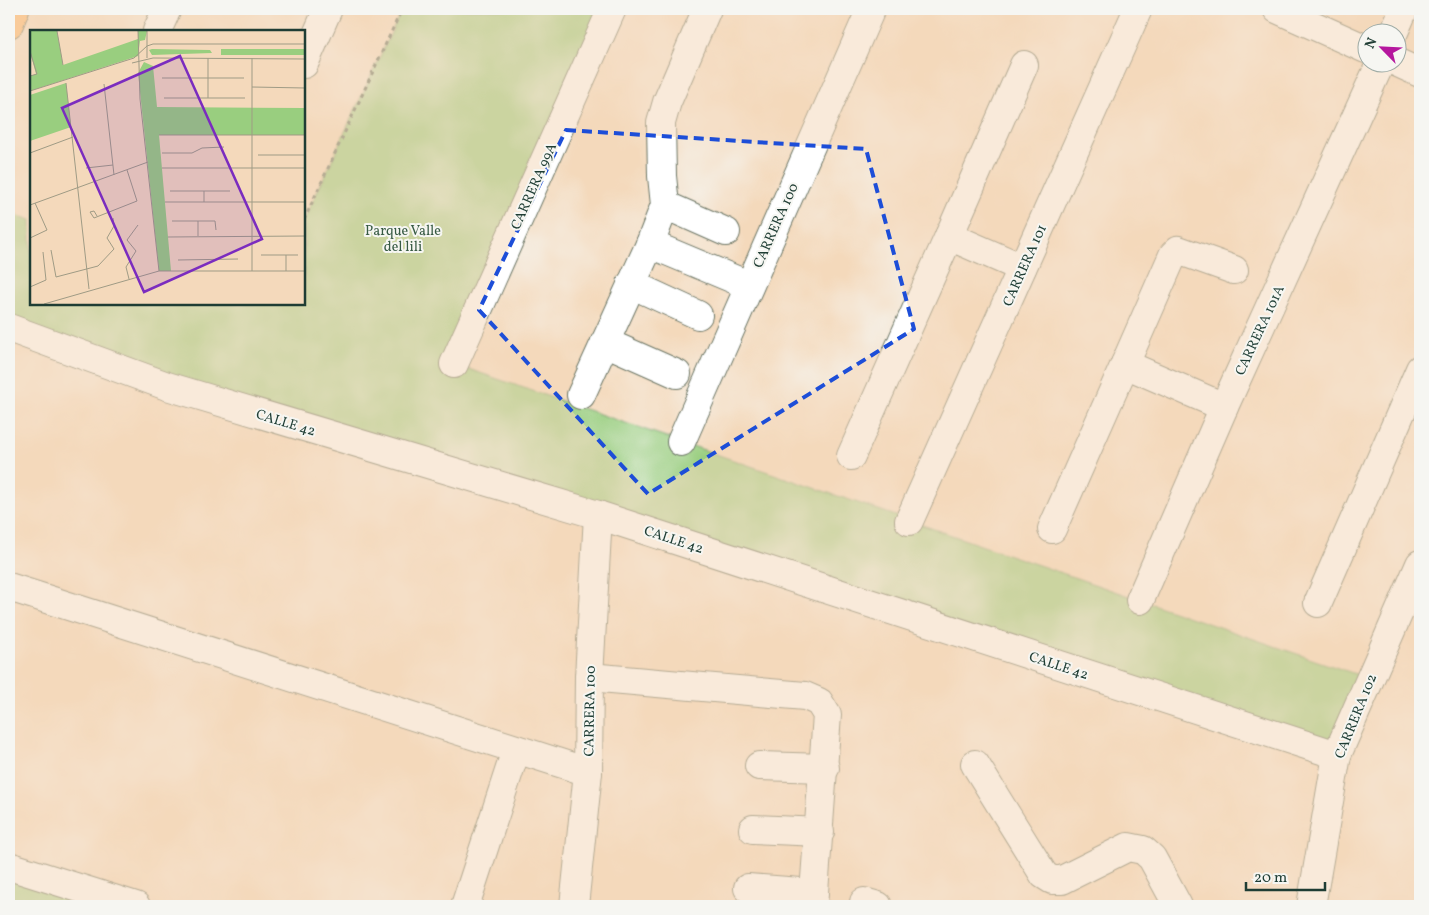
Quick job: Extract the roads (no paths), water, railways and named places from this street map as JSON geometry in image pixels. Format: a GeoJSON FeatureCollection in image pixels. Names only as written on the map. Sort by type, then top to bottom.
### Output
{"type":"FeatureCollection","features":[{"type":"Feature","properties":{"kind":"main road"},"geometry":{"type":"LineString","coordinates":[[9,24],[16,9]]}},
{"type":"Feature","properties":{"kind":"street"},"geometry":{"type":"LineString","coordinates":[[157,30],[167,9]]}},
{"type":"Feature","properties":{"kind":"street"},"geometry":{"type":"LineString","coordinates":[[305,62],[328,9]]}},
{"type":"Feature","properties":{"kind":"street","name":"CARRERA 99A"},"geometry":{"type":"LineString","coordinates":[[454,364],[612,9]]}},
{"type":"Feature","properties":{"kind":"street"},"geometry":{"type":"LineString","coordinates":[[581,395],[650,244],[665,205],[662,176],[661,123],[667,102],[706,9]]}},
{"type":"Feature","properties":{"kind":"street","name":"CARRERA 100"},"geometry":{"type":"LineString","coordinates":[[681,442],[748,285],[871,9]]}},
{"type":"Feature","properties":{"kind":"street","name":"CARRERA 101"},"geometry":{"type":"LineString","coordinates":[[909,521],[1138,9]]}},
{"type":"Feature","properties":{"kind":"street"},"geometry":{"type":"LineString","coordinates":[[1277,9],[1356,45]]}},
{"type":"Feature","properties":{"kind":"street"},"geometry":{"type":"LineString","coordinates":[[1398,22],[1404,9]]}},
{"type":"Feature","properties":{"kind":"street"},"geometry":{"type":"LineString","coordinates":[[851,456],[1024,65]]}},
{"type":"Feature","properties":{"kind":"street"},"geometry":{"type":"LineString","coordinates":[[1406,67],[1420,73]]}},
{"type":"Feature","properties":{"kind":"street","name":"CARRERA 101A"},"geometry":{"type":"LineString","coordinates":[[1140,600],[1224,407],[1376,72]]}},
{"type":"Feature","properties":{"kind":"street"},"geometry":{"type":"LineString","coordinates":[[665,205],[726,232]]}},
{"type":"Feature","properties":{"kind":"street"},"geometry":{"type":"LineString","coordinates":[[949,236],[1022,268]]}},
{"type":"Feature","properties":{"kind":"street"},"geometry":{"type":"LineString","coordinates":[[650,244],[748,285]]}},
{"type":"Feature","properties":{"kind":"street"},"geometry":{"type":"LineString","coordinates":[[1052,529],[1173,255],[1178,250],[1234,270]]}},
{"type":"Feature","properties":{"kind":"street"},"geometry":{"type":"LineString","coordinates":[[632,284],[698,315]]}},
{"type":"Feature","properties":{"kind":"street","name":"CALLE 42"},"geometry":{"type":"LineString","coordinates":[[9,328],[167,386],[598,515],[1337,755]]}},
{"type":"Feature","properties":{"kind":"street"},"geometry":{"type":"LineString","coordinates":[[605,342],[677,374]]}},
{"type":"Feature","properties":{"kind":"street"},"geometry":{"type":"LineString","coordinates":[[1125,364],[1224,407]]}},
{"type":"Feature","properties":{"kind":"street"},"geometry":{"type":"LineString","coordinates":[[1318,603],[1412,411],[1420,369]]}},
{"type":"Feature","properties":{"kind":"street","name":"CARRERA 100"},"geometry":{"type":"LineString","coordinates":[[574,906],[588,772],[589,677],[598,515]]}},
{"type":"Feature","properties":{"kind":"street","name":"CARRERA 102"},"geometry":{"type":"LineString","coordinates":[[1311,906],[1337,755],[1420,564]]}},
{"type":"Feature","properties":{"kind":"street"},"geometry":{"type":"LineString","coordinates":[[9,587],[588,772]]}},
{"type":"Feature","properties":{"kind":"street"},"geometry":{"type":"LineString","coordinates":[[589,677],[805,696],[819,702],[827,715],[825,768],[814,900],[748,888]]}},
{"type":"Feature","properties":{"kind":"street"},"geometry":{"type":"LineString","coordinates":[[465,906],[516,750]]}},
{"type":"Feature","properties":{"kind":"street"},"geometry":{"type":"LineString","coordinates":[[975,764],[1044,876],[1052,880],[1062,880],[1128,847],[1143,850],[1152,858],[1178,906]]}},
{"type":"Feature","properties":{"kind":"street"},"geometry":{"type":"LineString","coordinates":[[759,766],[825,768]]}},
{"type":"Feature","properties":{"kind":"street"},"geometry":{"type":"LineString","coordinates":[[753,829],[820,832]]}},
{"type":"Feature","properties":{"kind":"street"},"geometry":{"type":"LineString","coordinates":[[9,866],[136,906]]}},
{"type":"Feature","properties":{"kind":"park label","name":"Parque Valle del lili"},"geometry":{"type":"Point","coordinates":[403,238]}}]}
